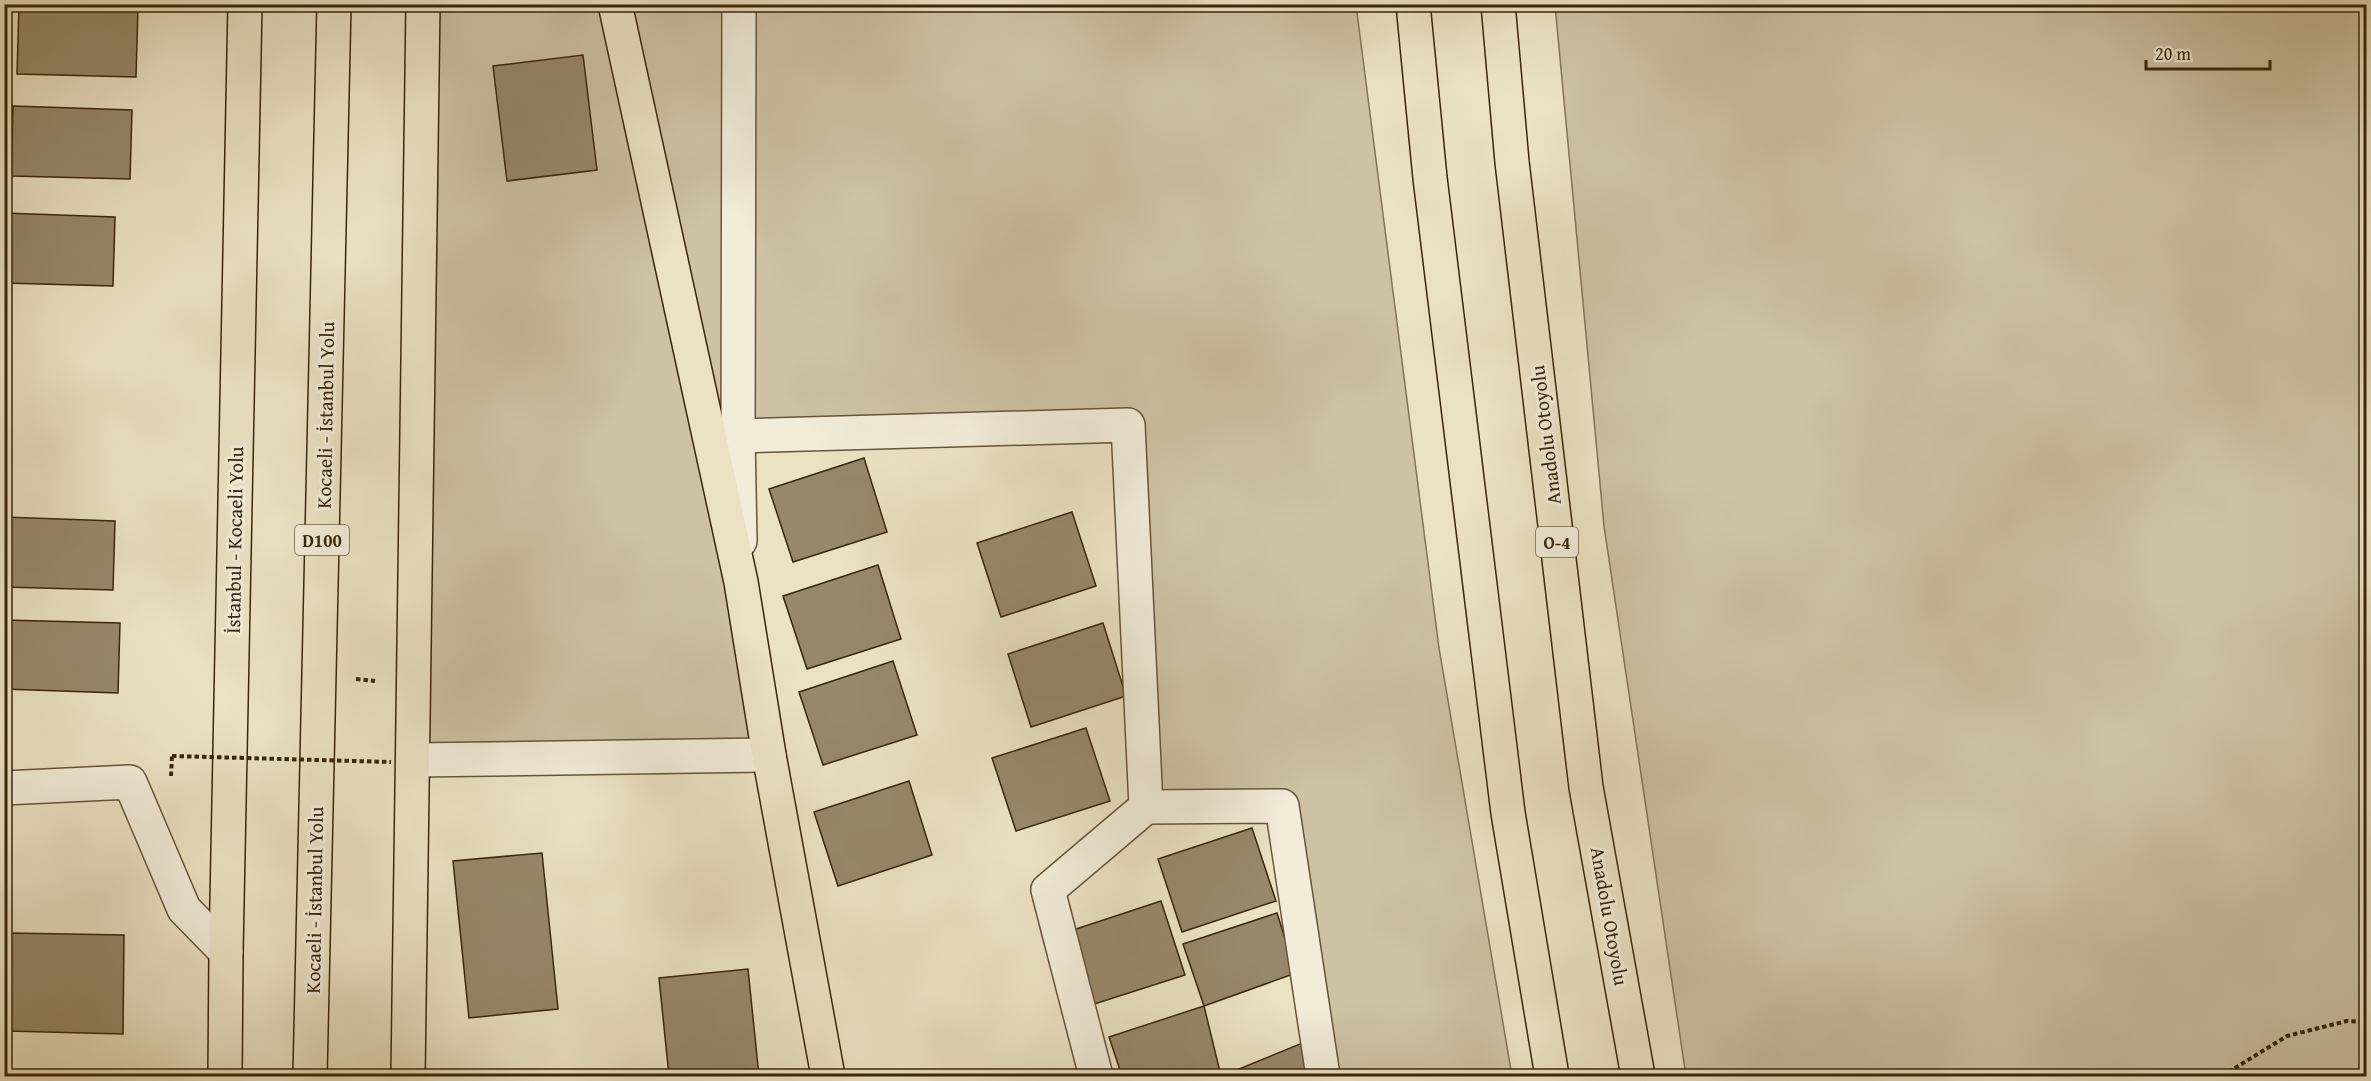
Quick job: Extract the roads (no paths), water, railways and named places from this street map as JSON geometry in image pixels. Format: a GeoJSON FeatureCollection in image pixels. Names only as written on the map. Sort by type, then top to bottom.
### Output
{"type":"FeatureCollection","features":[{"type":"Feature","properties":{"kind":"main road","name":"İstanbul - Kocaeli Yolu"},"geometry":{"type":"LineString","coordinates":[[225,1077],[245,4]]}},
{"type":"Feature","properties":{"kind":"main road","name":"Kocaeli - İstanbul Yolu"},"geometry":{"type":"LineString","coordinates":[[310,1077],[334,4]]}},
{"type":"Feature","properties":{"kind":"main road"},"geometry":{"type":"LineString","coordinates":[[408,1077],[402,761],[423,4]]}},
{"type":"Feature","properties":{"kind":"main road"},"geometry":{"type":"LineString","coordinates":[[615,4],[741,582],[769,754],[828,1077]]}},
{"type":"Feature","properties":{"kind":"main road"},"geometry":{"type":"LineString","coordinates":[[1413,4],[1430,178],[1508,813],[1552,1077]]}},
{"type":"Feature","properties":{"kind":"main road","name":"Anadolu Otoyolu"},"geometry":{"type":"LineString","coordinates":[[1498,4],[1512,162],[1586,787],[1638,1077]]}},
{"type":"Feature","properties":{"kind":"street"},"geometry":{"type":"LineString","coordinates":[[739,4],[738,436],[741,582]]}},
{"type":"Feature","properties":{"kind":"street"},"geometry":{"type":"LineString","coordinates":[[738,436],[1128,425],[1146,807]]}},
{"type":"Feature","properties":{"kind":"street"},"geometry":{"type":"LineString","coordinates":[[402,761],[769,754]]}},
{"type":"Feature","properties":{"kind":"street"},"geometry":{"type":"LineString","coordinates":[[4,788],[130,782],[184,909],[226,952]]}},
{"type":"Feature","properties":{"kind":"street"},"geometry":{"type":"LineString","coordinates":[[1096,1077],[1048,890],[1146,807],[1282,806],[1323,1077]]}}]}
